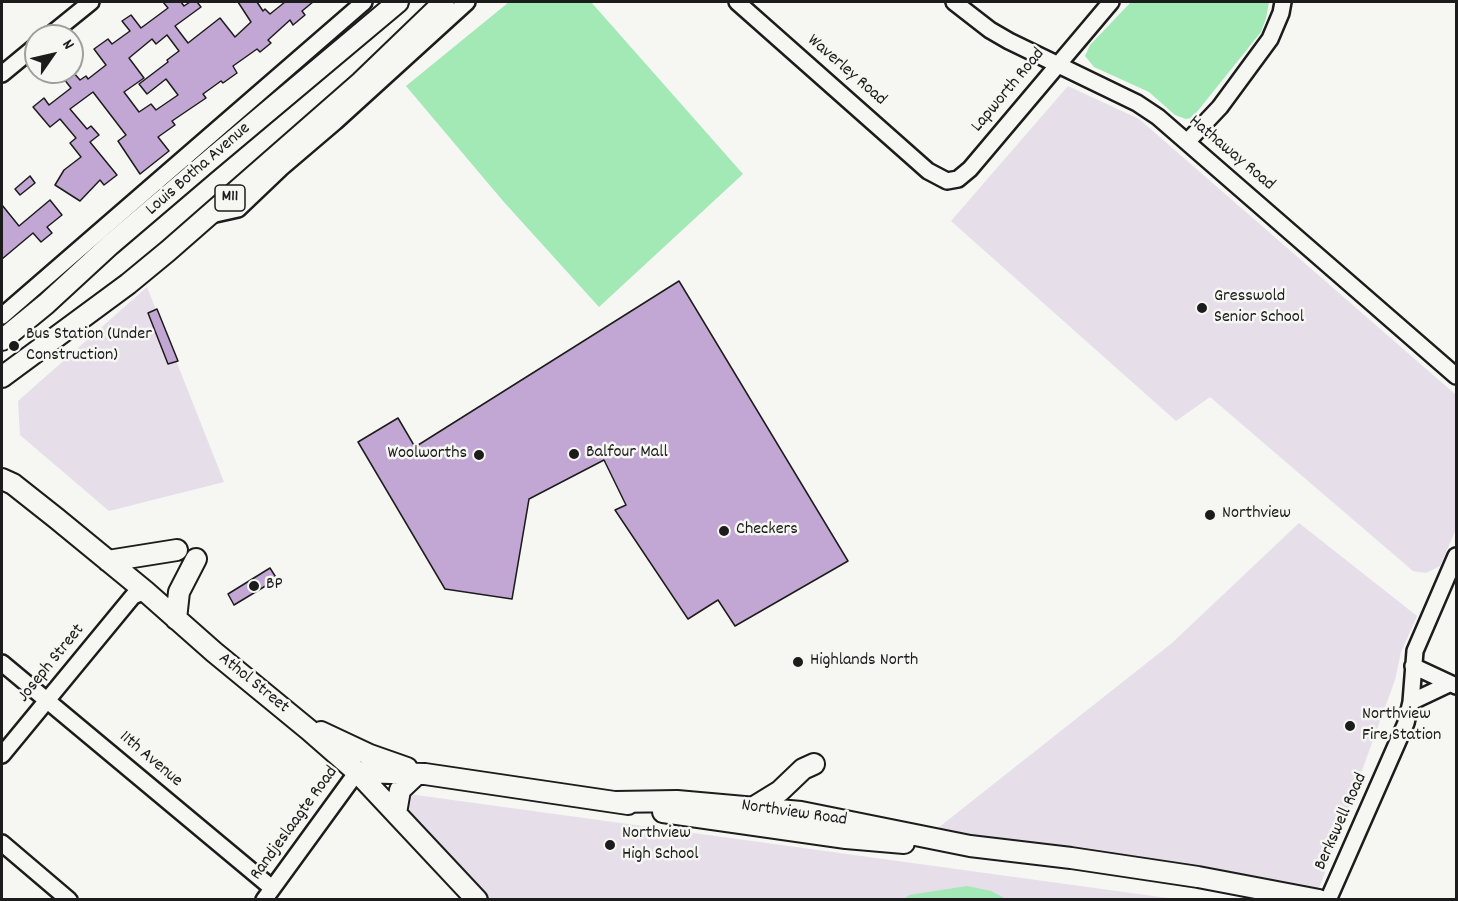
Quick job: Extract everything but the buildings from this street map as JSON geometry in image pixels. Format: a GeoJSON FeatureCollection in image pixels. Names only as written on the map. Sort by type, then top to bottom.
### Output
{"type":"FeatureCollection","features":[{"type":"Feature","properties":{"kind":"main road","name":"Louis Botha Avenue"},"geometry":{"type":"LineString","coordinates":[[2,340],[46,304],[110,245],[398,2]]}},
{"type":"Feature","properties":{"kind":"main road","name":"M11"},"geometry":{"type":"LineString","coordinates":[[2,376],[128,284],[211,215],[361,81],[444,2]]}},
{"type":"Feature","properties":{"kind":"main road","name":"Athol Street"},"geometry":{"type":"LineString","coordinates":[[2,466],[7,482],[108,561],[137,589],[176,619],[357,772],[477,900]]}},
{"type":"Feature","properties":{"kind":"main road"},"geometry":{"type":"LineString","coordinates":[[108,561],[177,550]]}},
{"type":"Feature","properties":{"kind":"main road"},"geometry":{"type":"LineString","coordinates":[[176,619],[179,592],[195,559]]}},
{"type":"Feature","properties":{"kind":"main road"},"geometry":{"type":"LineString","coordinates":[[309,730],[331,735],[370,755],[421,774]]}},
{"type":"Feature","properties":{"kind":"main road"},"geometry":{"type":"LineString","coordinates":[[754,807],[780,791],[803,769],[814,764]]}},
{"type":"Feature","properties":{"kind":"main road","name":"Northview Road"},"geometry":{"type":"LineString","coordinates":[[357,772],[421,774],[616,802],[667,813],[846,837],[919,845],[970,846]]}},
{"type":"Feature","properties":{"kind":"main road"},"geometry":{"type":"LineString","coordinates":[[396,813],[400,790],[421,774]]}},
{"type":"Feature","properties":{"kind":"main road","name":"Northview Road"},"geometry":{"type":"LineString","coordinates":[[616,802],[677,801],[813,813],[970,846],[1198,877],[1318,900]]}},
{"type":"Feature","properties":{"kind":"street"},"geometry":{"type":"LineString","coordinates":[[64,24],[91,2]]}},
{"type":"Feature","properties":{"kind":"street","name":"Louis Botha Avenue"},"geometry":{"type":"LineString","coordinates":[[2,316],[364,2]]}},
{"type":"Feature","properties":{"kind":"street"},"geometry":{"type":"LineString","coordinates":[[211,215],[238,209],[467,2]]}},
{"type":"Feature","properties":{"kind":"street","name":"Waverley Road"},"geometry":{"type":"LineString","coordinates":[[737,2],[928,171]]}},
{"type":"Feature","properties":{"kind":"street","name":"Hathaway Road"},"geometry":{"type":"LineString","coordinates":[[954,2],[990,30],[1056,65],[1137,103],[1158,117],[1456,376]]}},
{"type":"Feature","properties":{"kind":"street","name":"Lapworth Road"},"geometry":{"type":"LineString","coordinates":[[928,171],[947,181],[964,175],[1111,2]]}},
{"type":"Feature","properties":{"kind":"street"},"geometry":{"type":"LineString","coordinates":[[1187,142],[1220,106],[1270,39],[1284,2]]}},
{"type":"Feature","properties":{"kind":"street"},"geometry":{"type":"LineString","coordinates":[[2,74],[24,56]]}},
{"type":"Feature","properties":{"kind":"street","name":"Berkswell Road"},"geometry":{"type":"LineString","coordinates":[[1328,900],[1406,723],[1411,702],[1415,651],[1456,556]]}},
{"type":"Feature","properties":{"kind":"street","name":"Joseph Street"},"geometry":{"type":"LineString","coordinates":[[2,755],[137,589]]}},
{"type":"Feature","properties":{"kind":"street","name":"11th Avenue"},"geometry":{"type":"LineString","coordinates":[[2,663],[48,700],[268,894]]}},
{"type":"Feature","properties":{"kind":"street"},"geometry":{"type":"LineString","coordinates":[[1413,666],[1453,685]]}},
{"type":"Feature","properties":{"kind":"street"},"geometry":{"type":"LineString","coordinates":[[1411,702],[1453,685]]}},
{"type":"Feature","properties":{"kind":"street","name":"Randjeslaagte Road"},"geometry":{"type":"LineString","coordinates":[[268,894],[357,772]]}},
{"type":"Feature","properties":{"kind":"street"},"geometry":{"type":"LineString","coordinates":[[2,843],[69,900]]}},
{"type":"Feature","properties":{"kind":"shaded area","name":"Gresswold Senior School"},"geometry":{"type":"Polygon","coordinates":[[[1068,86],[1139,119],[1455,394],[1456,529],[1440,566],[1426,573],[1413,571],[1210,397],[1176,421],[951,221],[1068,86]]]}},
{"type":"Feature","properties":{"kind":"shaded area"},"geometry":{"type":"Polygon","coordinates":[[[147,287],[224,482],[109,511],[20,435],[18,401],[147,287]]]}},
{"type":"Feature","properties":{"kind":"shaded area"},"geometry":{"type":"Polygon","coordinates":[[[1299,523],[1417,616],[1401,652],[1395,680],[1318,891],[919,843],[1172,643],[1299,523]]]}},
{"type":"Feature","properties":{"kind":"shaded area","name":"Northview High School"},"geometry":{"type":"Polygon","coordinates":[[[387,791],[1175,899],[491,899],[387,791]]]}},
{"type":"Feature","properties":{"kind":"green space"},"geometry":{"type":"Polygon","coordinates":[[[509,2],[591,2],[743,174],[599,307],[503,201],[406,86],[509,2]]]}},
{"type":"Feature","properties":{"kind":"green space"},"geometry":{"type":"Polygon","coordinates":[[[1131,2],[1269,2],[1261,32],[1192,118],[1186,119],[1175,115],[1149,92],[1094,67],[1085,56],[1090,45],[1131,2]]]}},
{"type":"Feature","properties":{"kind":"green space"},"geometry":{"type":"Polygon","coordinates":[[[967,886],[991,891],[1006,899],[905,899],[909,895],[967,886]]]}},
{"type":"Feature","properties":{"kind":"place","name":"Gresswold Senior School"},"geometry":{"type":"Point","coordinates":[1202,308]}},
{"type":"Feature","properties":{"kind":"place","name":"Bus Station (Under Construction)"},"geometry":{"type":"Point","coordinates":[14,346]}},
{"type":"Feature","properties":{"kind":"place","name":"Balfour Mall"},"geometry":{"type":"Point","coordinates":[574,454]}},
{"type":"Feature","properties":{"kind":"place","name":"Woolworths"},"geometry":{"type":"Point","coordinates":[479,455]}},
{"type":"Feature","properties":{"kind":"place","name":"Northview"},"geometry":{"type":"Point","coordinates":[1210,515]}},
{"type":"Feature","properties":{"kind":"place","name":"Checkers"},"geometry":{"type":"Point","coordinates":[724,531]}},
{"type":"Feature","properties":{"kind":"place","name":"BP"},"geometry":{"type":"Point","coordinates":[254,586]}},
{"type":"Feature","properties":{"kind":"place","name":"Highlands North"},"geometry":{"type":"Point","coordinates":[798,662]}},
{"type":"Feature","properties":{"kind":"place","name":"Northview Fire Station"},"geometry":{"type":"Point","coordinates":[1350,726]}},
{"type":"Feature","properties":{"kind":"place","name":"Northview High School"},"geometry":{"type":"Point","coordinates":[610,845]}}]}
